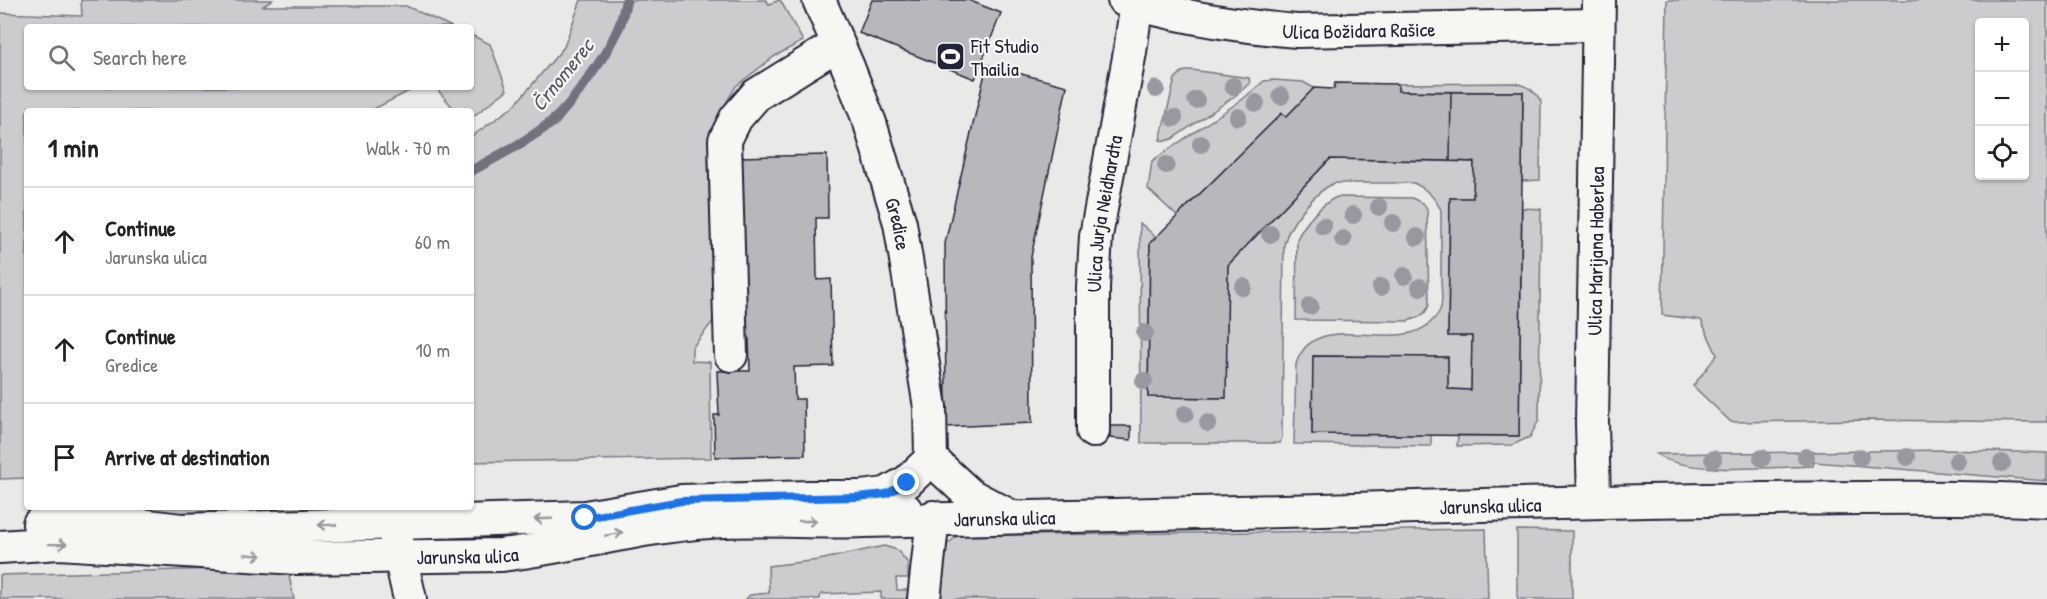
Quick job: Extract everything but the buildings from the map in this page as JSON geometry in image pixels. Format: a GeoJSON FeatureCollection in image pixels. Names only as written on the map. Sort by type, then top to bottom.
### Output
{"type":"FeatureCollection","features":[{"type":"Feature","properties":{"kind":"street","name":"Gredice"},"geometry":{"type":"LineString","coordinates":[[819,0],[870,123],[900,223],[930,407],[931,459]]}},
{"type":"Feature","properties":{"kind":"street","name":"Ulica Božidara Rašice"},"geometry":{"type":"LineString","coordinates":[[1133,1],[1202,20],[1298,31],[1599,13]]}},
{"type":"Feature","properties":{"kind":"street","name":"Ulica Jurja Neidhardta"},"geometry":{"type":"LineString","coordinates":[[1093,431],[1093,287],[1096,236],[1130,52],[1133,1]]}},
{"type":"Feature","properties":{"kind":"street","name":"Ulica Marijana Haberlea"},"geometry":{"type":"LineString","coordinates":[[1594,501],[1592,423],[1599,13]]}},
{"type":"Feature","properties":{"kind":"street"},"geometry":{"type":"LineString","coordinates":[[731,355],[725,140],[736,118],[756,95],[838,44]]}},
{"type":"Feature","properties":{"kind":"street"},"geometry":{"type":"LineString","coordinates":[[857,497],[886,494],[907,483],[931,459],[970,495],[1011,516]]}},
{"type":"Feature","properties":{"kind":"street","name":"Jarunska ulica"},"geometry":{"type":"LineString","coordinates":[[0,527],[107,521],[181,530],[391,515],[585,518],[681,501],[857,497],[933,518]]}},
{"type":"Feature","properties":{"kind":"street","name":"Jarunska ulica"},"geometry":{"type":"LineString","coordinates":[[0,547],[59,543],[297,558],[501,555],[524,553],[618,533],[710,522],[861,521],[1594,501],[1994,498],[2047,501]]}},
{"type":"Feature","properties":{"kind":"street"},"geometry":{"type":"LineString","coordinates":[[391,515],[410,599]]}},
{"type":"Feature","properties":{"kind":"street"},"geometry":{"type":"LineString","coordinates":[[924,599],[933,518]]}},
{"type":"Feature","properties":{"kind":"shaded area"},"geometry":{"type":"Polygon","coordinates":[[[81,0],[272,0],[263,6],[406,6],[445,24],[24,24],[24,90],[411,90],[376,108],[24,108],[24,478],[0,479],[0,13],[82,16],[81,0]]]}},
{"type":"Feature","properties":{"kind":"shaded area"},"geometry":{"type":"Polygon","coordinates":[[[581,0],[622,0],[611,33],[596,59],[568,98],[541,124],[474,164],[474,135],[514,106],[564,47],[581,0]]]}},
{"type":"Feature","properties":{"kind":"shaded area"},"geometry":{"type":"Polygon","coordinates":[[[631,0],[766,0],[769,4],[780,0],[803,41],[775,56],[736,86],[717,119],[708,156],[714,320],[692,348],[692,361],[710,362],[711,458],[474,462],[474,174],[520,149],[558,124],[603,65],[624,27],[631,0]]]}},
{"type":"Feature","properties":{"kind":"shaded area"},"geometry":{"type":"Polygon","coordinates":[[[1667,0],[2047,0],[2047,422],[1865,420],[1731,422],[1693,386],[1717,355],[1701,320],[1662,315],[1667,0]]]}},
{"type":"Feature","properties":{"kind":"shaded area"},"geometry":{"type":"Polygon","coordinates":[[[474,36],[490,44],[507,90],[474,116],[474,108],[453,108],[438,90],[474,90],[474,36]]]}},
{"type":"Feature","properties":{"kind":"shaded area"},"geometry":{"type":"Polygon","coordinates":[[[1191,70],[1249,78],[1250,83],[1235,96],[1172,139],[1160,140],[1175,79],[1182,72],[1191,70]]]}},
{"type":"Feature","properties":{"kind":"shaded area"},"geometry":{"type":"Polygon","coordinates":[[[1264,81],[1303,82],[1314,88],[1286,117],[1282,113],[1177,216],[1148,189],[1152,161],[1243,99],[1264,81]]]}},
{"type":"Feature","properties":{"kind":"shaded area"},"geometry":{"type":"Polygon","coordinates":[[[1514,83],[1530,89],[1541,101],[1540,180],[1522,181],[1523,92],[1398,91],[1398,84],[1514,83]]]}},
{"type":"Feature","properties":{"kind":"shaded area"},"geometry":{"type":"Polygon","coordinates":[[[1330,159],[1474,162],[1473,198],[1450,198],[1448,335],[1472,336],[1471,390],[1448,389],[1448,357],[1313,356],[1312,434],[1431,435],[1431,446],[1294,444],[1296,364],[1306,347],[1320,337],[1338,334],[1398,335],[1416,331],[1434,319],[1442,304],[1441,210],[1433,197],[1414,183],[1334,183],[1303,210],[1291,228],[1284,245],[1282,437],[1280,443],[1141,443],[1140,223],[1156,237],[1150,243],[1148,397],[1225,398],[1228,265],[1330,159]]]}},
{"type":"Feature","properties":{"kind":"shaded area"},"geometry":{"type":"Polygon","coordinates":[[[1337,197],[1412,198],[1424,204],[1427,209],[1429,305],[1421,316],[1407,321],[1296,320],[1297,239],[1314,215],[1325,204],[1337,197]]]}},
{"type":"Feature","properties":{"kind":"shaded area"},"geometry":{"type":"Polygon","coordinates":[[[1522,208],[1541,209],[1539,420],[1530,437],[1512,445],[1457,446],[1458,436],[1519,436],[1522,208]]]}},
{"type":"Feature","properties":{"kind":"shaded area"},"geometry":{"type":"Polygon","coordinates":[[[1946,450],[2047,453],[2047,481],[1814,462],[1813,466],[1709,468],[1670,461],[1656,454],[1946,450]]]}},
{"type":"Feature","properties":{"kind":"shaded area"},"geometry":{"type":"Polygon","coordinates":[[[120,510],[270,510],[236,518],[184,517],[120,510]]]}},
{"type":"Feature","properties":{"kind":"shaded area"},"geometry":{"type":"Polygon","coordinates":[[[1486,529],[1488,599],[939,599],[943,548],[957,536],[1486,529]]]}},
{"type":"Feature","properties":{"kind":"shaded area"},"geometry":{"type":"Polygon","coordinates":[[[1517,530],[1572,531],[1572,599],[1518,599],[1517,530]]]}},
{"type":"Feature","properties":{"kind":"shaded area"},"geometry":{"type":"Polygon","coordinates":[[[884,546],[897,550],[908,563],[908,578],[896,578],[897,590],[908,590],[907,599],[881,599],[881,592],[821,594],[820,599],[746,599],[750,595],[769,593],[768,566],[819,560],[884,546]]]}},
{"type":"Feature","properties":{"kind":"shaded area"},"geometry":{"type":"Polygon","coordinates":[[[287,567],[294,599],[0,599],[0,575],[287,567]]]}},
{"type":"Feature","properties":{"kind":"waterway","name":"Črnomerec"},"geometry":{"type":"LineString","coordinates":[[474,169],[514,148],[562,113],[581,90],[614,38],[626,0]]}},
{"type":"Feature","properties":{"kind":"place","name":"Fit Studio Thailia"},"geometry":{"type":"Point","coordinates":[950,56]}},
{"type":"Feature","properties":{"kind":"route"},"geometry":{"type":"LineString","coordinates":[[585,518],[681,501],[857,497],[886,494],[907,483]]}}]}
